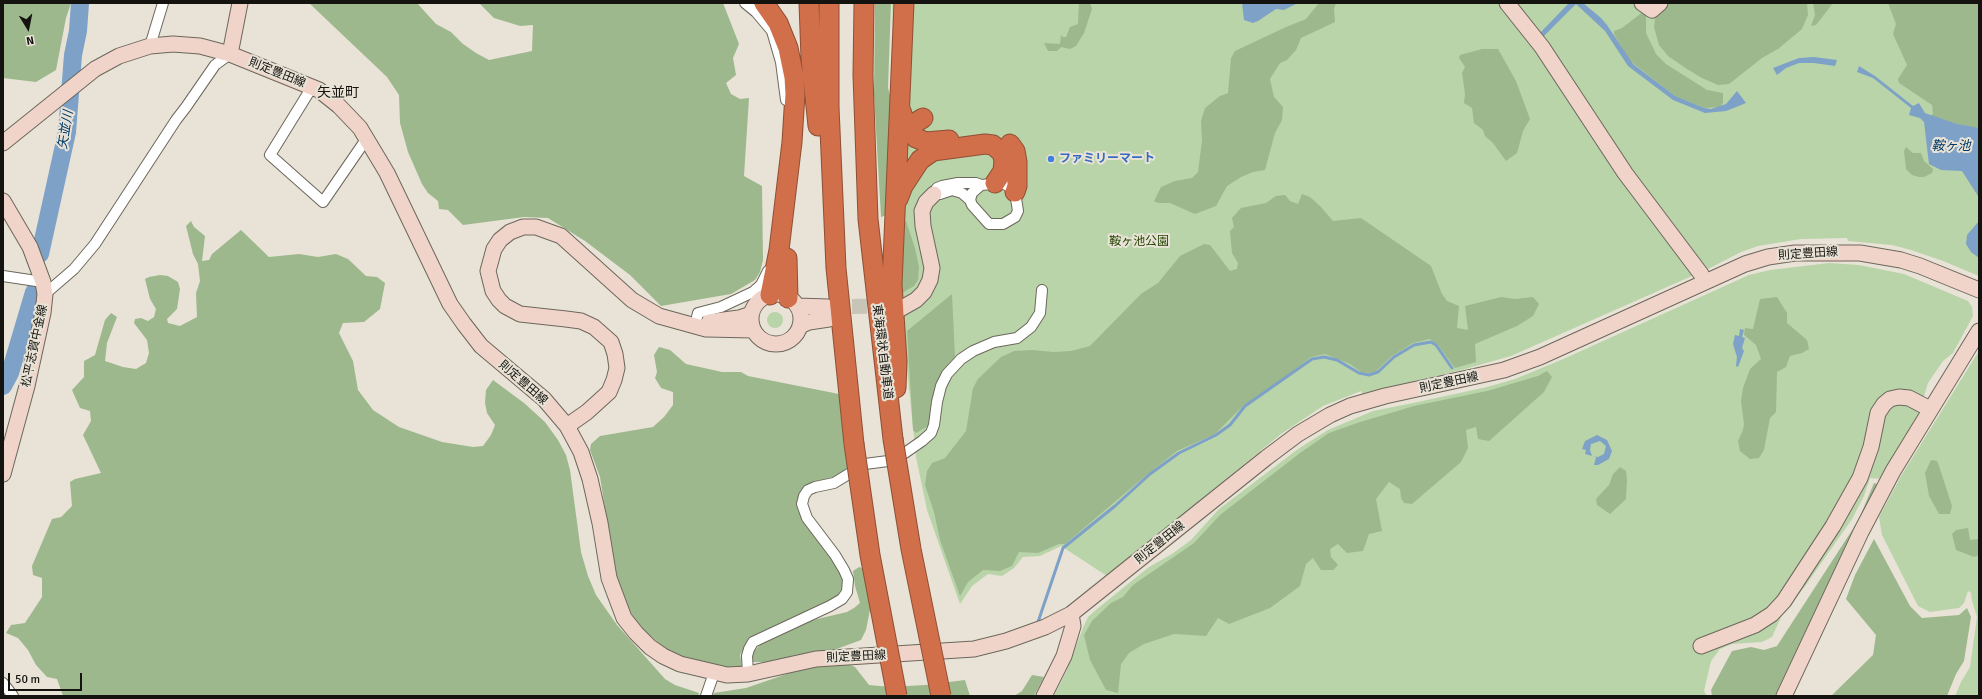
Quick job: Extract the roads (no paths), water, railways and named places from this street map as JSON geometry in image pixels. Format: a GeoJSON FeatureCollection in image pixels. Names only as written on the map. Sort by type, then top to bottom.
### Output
{"type":"FeatureCollection","features":[{"type":"Feature","properties":{"kind":"highway"},"geometry":{"type":"LineString","coordinates":[[764,3],[778,22],[788,48],[794,77],[795,94],[792,142],[779,250],[785,299]]}},
{"type":"Feature","properties":{"kind":"highway"},"geometry":{"type":"LineString","coordinates":[[781,3],[800,63],[803,102],[803,121],[788,253],[785,299]]}},
{"type":"Feature","properties":{"kind":"highway"},"geometry":{"type":"LineString","coordinates":[[809,3],[811,58],[820,147],[836,268],[854,444],[870,555],[897,696]]}},
{"type":"Feature","properties":{"kind":"highway"},"geometry":{"type":"LineString","coordinates":[[829,3],[829,107],[836,268]]}},
{"type":"Feature","properties":{"kind":"highway","name":"東海環状自動車道"},"geometry":{"type":"LineString","coordinates":[[864,3],[863,75],[868,219],[894,439],[911,549],[941,696]]}},
{"type":"Feature","properties":{"kind":"highway"},"geometry":{"type":"LineString","coordinates":[[894,439],[897,361],[892,284],[904,3]]}},
{"type":"Feature","properties":{"kind":"highway"},"geometry":{"type":"LineString","coordinates":[[900,102],[906,126],[916,138],[921,141],[932,143],[988,134],[1005,139],[1015,151],[1017,162],[1017,186],[1014,192]]}},
{"type":"Feature","properties":{"kind":"highway"},"geometry":{"type":"LineString","coordinates":[[916,138],[912,133],[912,128],[915,123],[923,118]]}},
{"type":"Feature","properties":{"kind":"highway"},"geometry":{"type":"LineString","coordinates":[[894,225],[896,205],[903,186],[920,160],[933,151],[985,144],[993,145],[1002,153],[1004,160],[1003,171],[988,184]]}},
{"type":"Feature","properties":{"kind":"main road"},"geometry":{"type":"LineString","coordinates":[[230,54],[240,3]]}},
{"type":"Feature","properties":{"kind":"main road"},"geometry":{"type":"LineString","coordinates":[[1507,3],[1542,47],[1625,172],[1705,282]]}},
{"type":"Feature","properties":{"kind":"main road"},"geometry":{"type":"LineString","coordinates":[[1642,3],[1652,10],[1660,3]]}},
{"type":"Feature","properties":{"kind":"main road","name":"則定豊田線"},"geometry":{"type":"LineString","coordinates":[[3,143],[95,69],[119,56],[150,46],[173,44],[200,46],[230,54],[319,90],[339,106],[360,128],[387,173],[450,304],[464,324],[481,346],[544,399],[567,426],[581,452],[590,479],[600,523],[609,578],[624,618],[636,634],[650,647],[663,656],[680,664],[714,673],[748,674],[816,659],[974,649],[1019,637],[1045,627],[1071,614],[1271,454],[1298,434],[1330,415],[1350,406],[1384,396],[1504,370],[1540,356],[1745,264],[1768,257],[1795,253],[1860,253],[1901,260],[1920,266],[1979,290]]}},
{"type":"Feature","properties":{"kind":"main road"},"geometry":{"type":"LineString","coordinates":[[900,306],[916,300],[924,292],[930,280],[932,268],[923,226],[922,211],[926,202],[934,194]]}},
{"type":"Feature","properties":{"kind":"main road","name":"松平志賀中金線"},"geometry":{"type":"LineString","coordinates":[[3,202],[30,247],[44,288],[43,313],[27,386],[3,474]]}},
{"type":"Feature","properties":{"kind":"main road"},"geometry":{"type":"LineString","coordinates":[[567,426],[587,412],[609,392],[617,368],[616,354],[611,342],[594,327],[581,322],[566,319],[520,314],[505,306],[499,300],[493,292],[489,280],[489,265],[494,249],[500,240],[510,232],[523,227],[536,227],[555,233],[574,247],[617,288],[646,310],[670,320],[695,325],[706,329],[753,330]]}},
{"type":"Feature","properties":{"kind":"main road"},"geometry":{"type":"LineString","coordinates":[[785,299],[801,319],[800,326],[792,338],[778,344],[763,341],[753,330],[751,314],[758,301],[785,299],[828,313],[800,326]]}},
{"type":"Feature","properties":{"kind":"main road"},"geometry":{"type":"LineString","coordinates":[[695,325],[739,318],[751,314]]}},
{"type":"Feature","properties":{"kind":"main road"},"geometry":{"type":"LineString","coordinates":[[1784,696],[1861,532],[1893,471],[1979,331]]}},
{"type":"Feature","properties":{"kind":"main road"},"geometry":{"type":"LineString","coordinates":[[1701,646],[1755,626],[1772,614],[1784,601],[1833,526],[1860,478],[1871,447],[1878,412],[1884,404],[1890,399],[1899,397],[1909,398],[1930,409]]}},
{"type":"Feature","properties":{"kind":"main road"},"geometry":{"type":"LineString","coordinates":[[1044,696],[1064,656],[1073,626],[1071,614]]}},
{"type":"Feature","properties":{"kind":"street"},"geometry":{"type":"LineString","coordinates":[[150,46],[163,3]]}},
{"type":"Feature","properties":{"kind":"street"},"geometry":{"type":"LineString","coordinates":[[695,325],[698,313],[721,308],[753,292],[762,284],[768,273],[787,120],[786,90],[782,62],[772,31],[756,12],[745,3]]}},
{"type":"Feature","properties":{"kind":"street"},"geometry":{"type":"LineString","coordinates":[[3,276],[44,288],[74,269],[95,244],[176,120],[215,65],[230,54]]}},
{"type":"Feature","properties":{"kind":"street"},"geometry":{"type":"LineString","coordinates":[[312,87],[270,155],[323,202],[366,138]]}},
{"type":"Feature","properties":{"kind":"street"},"geometry":{"type":"LineString","coordinates":[[953,184],[988,184],[1007,185],[1014,192],[1018,211],[1015,217],[1003,224],[989,224],[978,213],[970,200],[962,193],[952,190],[940,194],[934,194],[936,188],[953,184]]}},
{"type":"Feature","properties":{"kind":"street"},"geometry":{"type":"LineString","coordinates":[[970,200],[972,193],[988,184]]}},
{"type":"Feature","properties":{"kind":"street"},"geometry":{"type":"LineString","coordinates":[[748,674],[747,656],[753,642],[842,599],[847,592],[848,579],[835,555],[807,518],[802,504],[804,496],[808,490],[834,483],[865,464],[888,461],[899,457],[922,441],[931,433],[934,425],[941,386],[953,367],[973,351],[994,342],[1017,338],[1031,328],[1040,313],[1042,290]]}},
{"type":"Feature","properties":{"kind":"street"},"geometry":{"type":"LineString","coordinates":[[706,696],[714,673]]}},
{"type":"Feature","properties":{"kind":"street"},"geometry":{"type":"LineString","coordinates":[[3,683],[13,696]]}},
{"type":"Feature","properties":{"kind":"water"},"geometry":{"type":"Polygon","coordinates":[[[1242,3],[1298,3],[1284,10],[1276,9],[1253,23],[1244,20],[1242,3]]]}},
{"type":"Feature","properties":{"kind":"water"},"geometry":{"type":"Polygon","coordinates":[[[1569,3],[1583,3],[1601,18],[1633,64],[1675,96],[1704,108],[1711,109],[1726,104],[1737,91],[1746,103],[1726,111],[1705,113],[1673,100],[1628,66],[1605,31],[1576,4],[1543,37],[1540,33],[1569,3]]]}},
{"type":"Feature","properties":{"kind":"water"},"geometry":{"type":"Polygon","coordinates":[[[1814,57],[1837,60],[1835,66],[1814,63],[1799,63],[1786,68],[1777,75],[1773,68],[1799,58],[1814,57]]]}},
{"type":"Feature","properties":{"kind":"water","name":"鞍ヶ池"},"geometry":{"type":"Polygon","coordinates":[[[1859,66],[1875,76],[1913,106],[1919,103],[1925,113],[1957,124],[1979,128],[1979,204],[1978,196],[1962,171],[1941,170],[1929,164],[1924,122],[1920,118],[1909,115],[1911,108],[1873,78],[1857,72],[1859,66]]]}},
{"type":"Feature","properties":{"kind":"water"},"geometry":{"type":"Polygon","coordinates":[[[1979,221],[1979,258],[1971,252],[1966,244],[1967,235],[1979,221]]]}},
{"type":"Feature","properties":{"kind":"water"},"geometry":{"type":"Polygon","coordinates":[[[1740,329],[1744,330],[1742,337],[1745,338],[1742,348],[1744,351],[1738,367],[1736,366],[1737,357],[1733,344],[1735,335],[1739,336],[1740,329]]]}},
{"type":"Feature","properties":{"kind":"water"},"geometry":{"type":"Polygon","coordinates":[[[1597,435],[1607,440],[1612,451],[1609,459],[1598,465],[1594,465],[1596,457],[1593,456],[1598,457],[1604,454],[1606,446],[1600,441],[1591,444],[1590,450],[1592,456],[1585,454],[1586,450],[1582,449],[1585,441],[1597,435]]]}},
{"type":"Feature","properties":{"kind":"waterway","name":"矢並川"},"geometry":{"type":"LineString","coordinates":[[40,254],[67,132],[73,55],[78,31],[80,3]]}},
{"type":"Feature","properties":{"kind":"waterway","name":"矢並川"},"geometry":{"type":"LineString","coordinates":[[3,386],[10,373],[34,292]]}},
{"type":"Feature","properties":{"kind":"waterway"},"geometry":{"type":"LineString","coordinates":[[1038,622],[1063,548],[1115,506],[1150,474],[1179,453],[1216,435],[1230,425],[1245,406],[1312,359],[1324,357],[1337,360],[1359,373],[1369,375],[1378,372],[1394,357],[1414,345],[1431,342],[1436,345],[1452,368]]}},
{"type":"Feature","properties":{"kind":"tunnel"},"geometry":{"type":"LineString","coordinates":[[829,307],[889,306]]}},
{"type":"Feature","properties":{"kind":"place","name":"ファミリーマート"},"geometry":{"type":"Point","coordinates":[1051,159]}},
{"type":"Feature","properties":{"kind":"district","name":"矢並町"},"geometry":{"type":"Point","coordinates":[338,93]}},
{"type":"Feature","properties":{"kind":"park label","name":"鞍ヶ池公園"},"geometry":{"type":"Point","coordinates":[1139,242]}}]}
